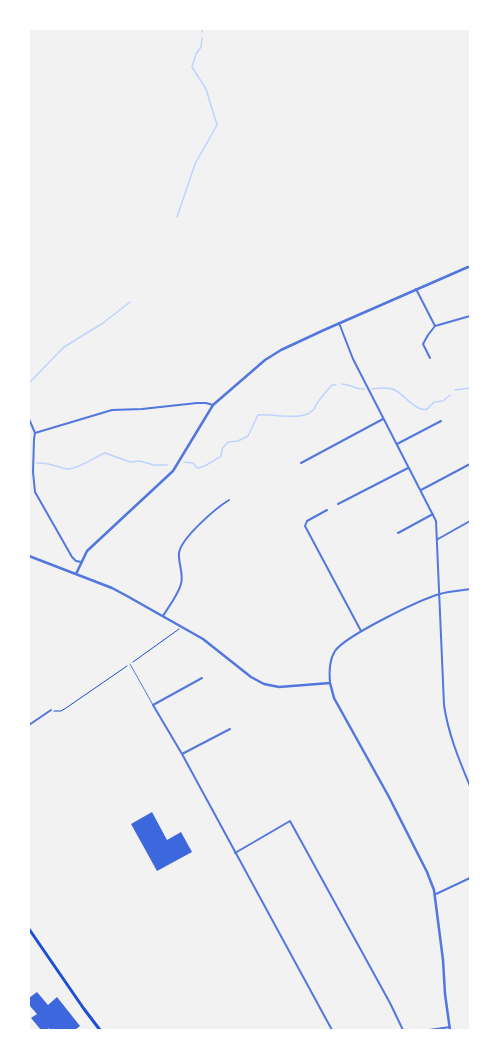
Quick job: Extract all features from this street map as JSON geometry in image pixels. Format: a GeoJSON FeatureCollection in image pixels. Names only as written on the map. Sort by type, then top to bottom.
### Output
{"type":"FeatureCollection","features":[{"type":"Feature","properties":{"kind":"main road"},"geometry":{"type":"LineString","coordinates":[[29,930],[100,1030]]}},
{"type":"Feature","properties":{"kind":"street"},"geometry":{"type":"LineString","coordinates":[[76,574],[87,551],[173,471],[213,405],[270,357],[339,323],[469,266]]}},
{"type":"Feature","properties":{"kind":"street"},"geometry":{"type":"LineString","coordinates":[[416,290],[435,326]]}},
{"type":"Feature","properties":{"kind":"street"},"geometry":{"type":"LineString","coordinates":[[430,358],[423,344],[435,326],[470,316]]}},
{"type":"Feature","properties":{"kind":"street"},"geometry":{"type":"LineString","coordinates":[[339,323],[353,359],[436,521],[438,540],[443,690],[446,718],[452,739],[470,786]]}},
{"type":"Feature","properties":{"kind":"street"},"geometry":{"type":"LineString","coordinates":[[35,433],[112,410],[142,409],[197,403],[213,405]]}},
{"type":"Feature","properties":{"kind":"street"},"geometry":{"type":"LineString","coordinates":[[301,463],[383,419]]}},
{"type":"Feature","properties":{"kind":"street"},"geometry":{"type":"LineString","coordinates":[[29,420],[35,433],[33,472],[35,492],[72,557],[81,562]]}},
{"type":"Feature","properties":{"kind":"street"},"geometry":{"type":"LineString","coordinates":[[397,444],[440,420]]}},
{"type":"Feature","properties":{"kind":"street"},"geometry":{"type":"LineString","coordinates":[[421,490],[470,464]]}},
{"type":"Feature","properties":{"kind":"street"},"geometry":{"type":"LineString","coordinates":[[338,504],[409,468]]}},
{"type":"Feature","properties":{"kind":"street"},"geometry":{"type":"LineString","coordinates":[[163,616],[181,584],[182,574],[179,554],[182,546],[197,527],[229,500]]}},
{"type":"Feature","properties":{"kind":"street"},"geometry":{"type":"LineString","coordinates":[[327,510],[307,521],[305,526],[361,631]]}},
{"type":"Feature","properties":{"kind":"street"},"geometry":{"type":"LineString","coordinates":[[398,533],[433,514]]}},
{"type":"Feature","properties":{"kind":"street"},"geometry":{"type":"LineString","coordinates":[[438,540],[470,522]]}},
{"type":"Feature","properties":{"kind":"street"},"geometry":{"type":"LineString","coordinates":[[29,556],[112,588],[203,640],[251,677],[264,684],[279,687],[330,683]]}},
{"type":"Feature","properties":{"kind":"street"},"geometry":{"type":"LineString","coordinates":[[429,1030],[450,1028],[445,994],[436,894],[427,872],[390,799],[334,698],[330,683],[330,666],[336,650],[346,640],[361,631],[439,594],[470,589]]}},
{"type":"Feature","properties":{"kind":"street"},"geometry":{"type":"LineString","coordinates":[[202,678],[153,705],[182,754],[332,1030]]}},
{"type":"Feature","properties":{"kind":"street"},"geometry":{"type":"LineString","coordinates":[[29,725],[51,710]]}},
{"type":"Feature","properties":{"kind":"street"},"geometry":{"type":"LineString","coordinates":[[182,754],[230,729]]}},
{"type":"Feature","properties":{"kind":"street"},"geometry":{"type":"LineString","coordinates":[[235,853],[290,821],[390,1003],[403,1030]]}},
{"type":"Feature","properties":{"kind":"street"},"geometry":{"type":"LineString","coordinates":[[436,894],[470,878]]}},
{"type":"Feature","properties":{"kind":"lane"},"geometry":{"type":"LineString","coordinates":[[130,664],[153,705]]}},
{"type":"Feature","properties":{"kind":"path"},"geometry":{"type":"LineString","coordinates":[[51,710],[57,712],[66,708],[179,629]]}},
{"type":"Feature","properties":{"kind":"building"},"geometry":{"type":"Polygon","coordinates":[[[152,812],[167,840],[181,832],[192,852],[157,871],[131,824],[152,812]]]}},
{"type":"Feature","properties":{"kind":"building"},"geometry":{"type":"Polygon","coordinates":[[[37,992],[48,1005],[57,997],[80,1026],[75,1030],[50,1030],[49,1028],[47,1030],[41,1030],[31,1018],[37,1014],[29,1005],[29,998],[37,992]]]}},
{"type":"Feature","properties":{"kind":"waterway"},"geometry":{"type":"LineString","coordinates":[[177,217],[195,164],[217,125],[206,89],[192,67],[196,54],[201,47],[202,38]]}},
{"type":"Feature","properties":{"kind":"waterway"},"geometry":{"type":"LineString","coordinates":[[29,383],[64,347],[103,323],[130,302]]}},
{"type":"Feature","properties":{"kind":"waterway"},"geometry":{"type":"LineString","coordinates":[[342,384],[358,389],[364,389]]}},
{"type":"Feature","properties":{"kind":"waterway"},"geometry":{"type":"LineString","coordinates":[[184,462],[193,463],[197,468],[213,462],[221,456],[222,449],[228,442],[238,441],[248,436],[258,415],[302,416],[308,414],[314,409],[319,400],[332,385],[336,385]]}},
{"type":"Feature","properties":{"kind":"waterway"},"geometry":{"type":"LineString","coordinates":[[372,389],[386,388],[395,390],[415,406],[423,409],[427,409],[434,402],[443,401],[450,395]]}},
{"type":"Feature","properties":{"kind":"waterway"},"geometry":{"type":"LineString","coordinates":[[455,390],[470,388]]}},
{"type":"Feature","properties":{"kind":"waterway"},"geometry":{"type":"LineString","coordinates":[[37,463],[45,463],[71,469],[105,453],[130,462],[140,461],[154,465],[167,465]]}}]}
